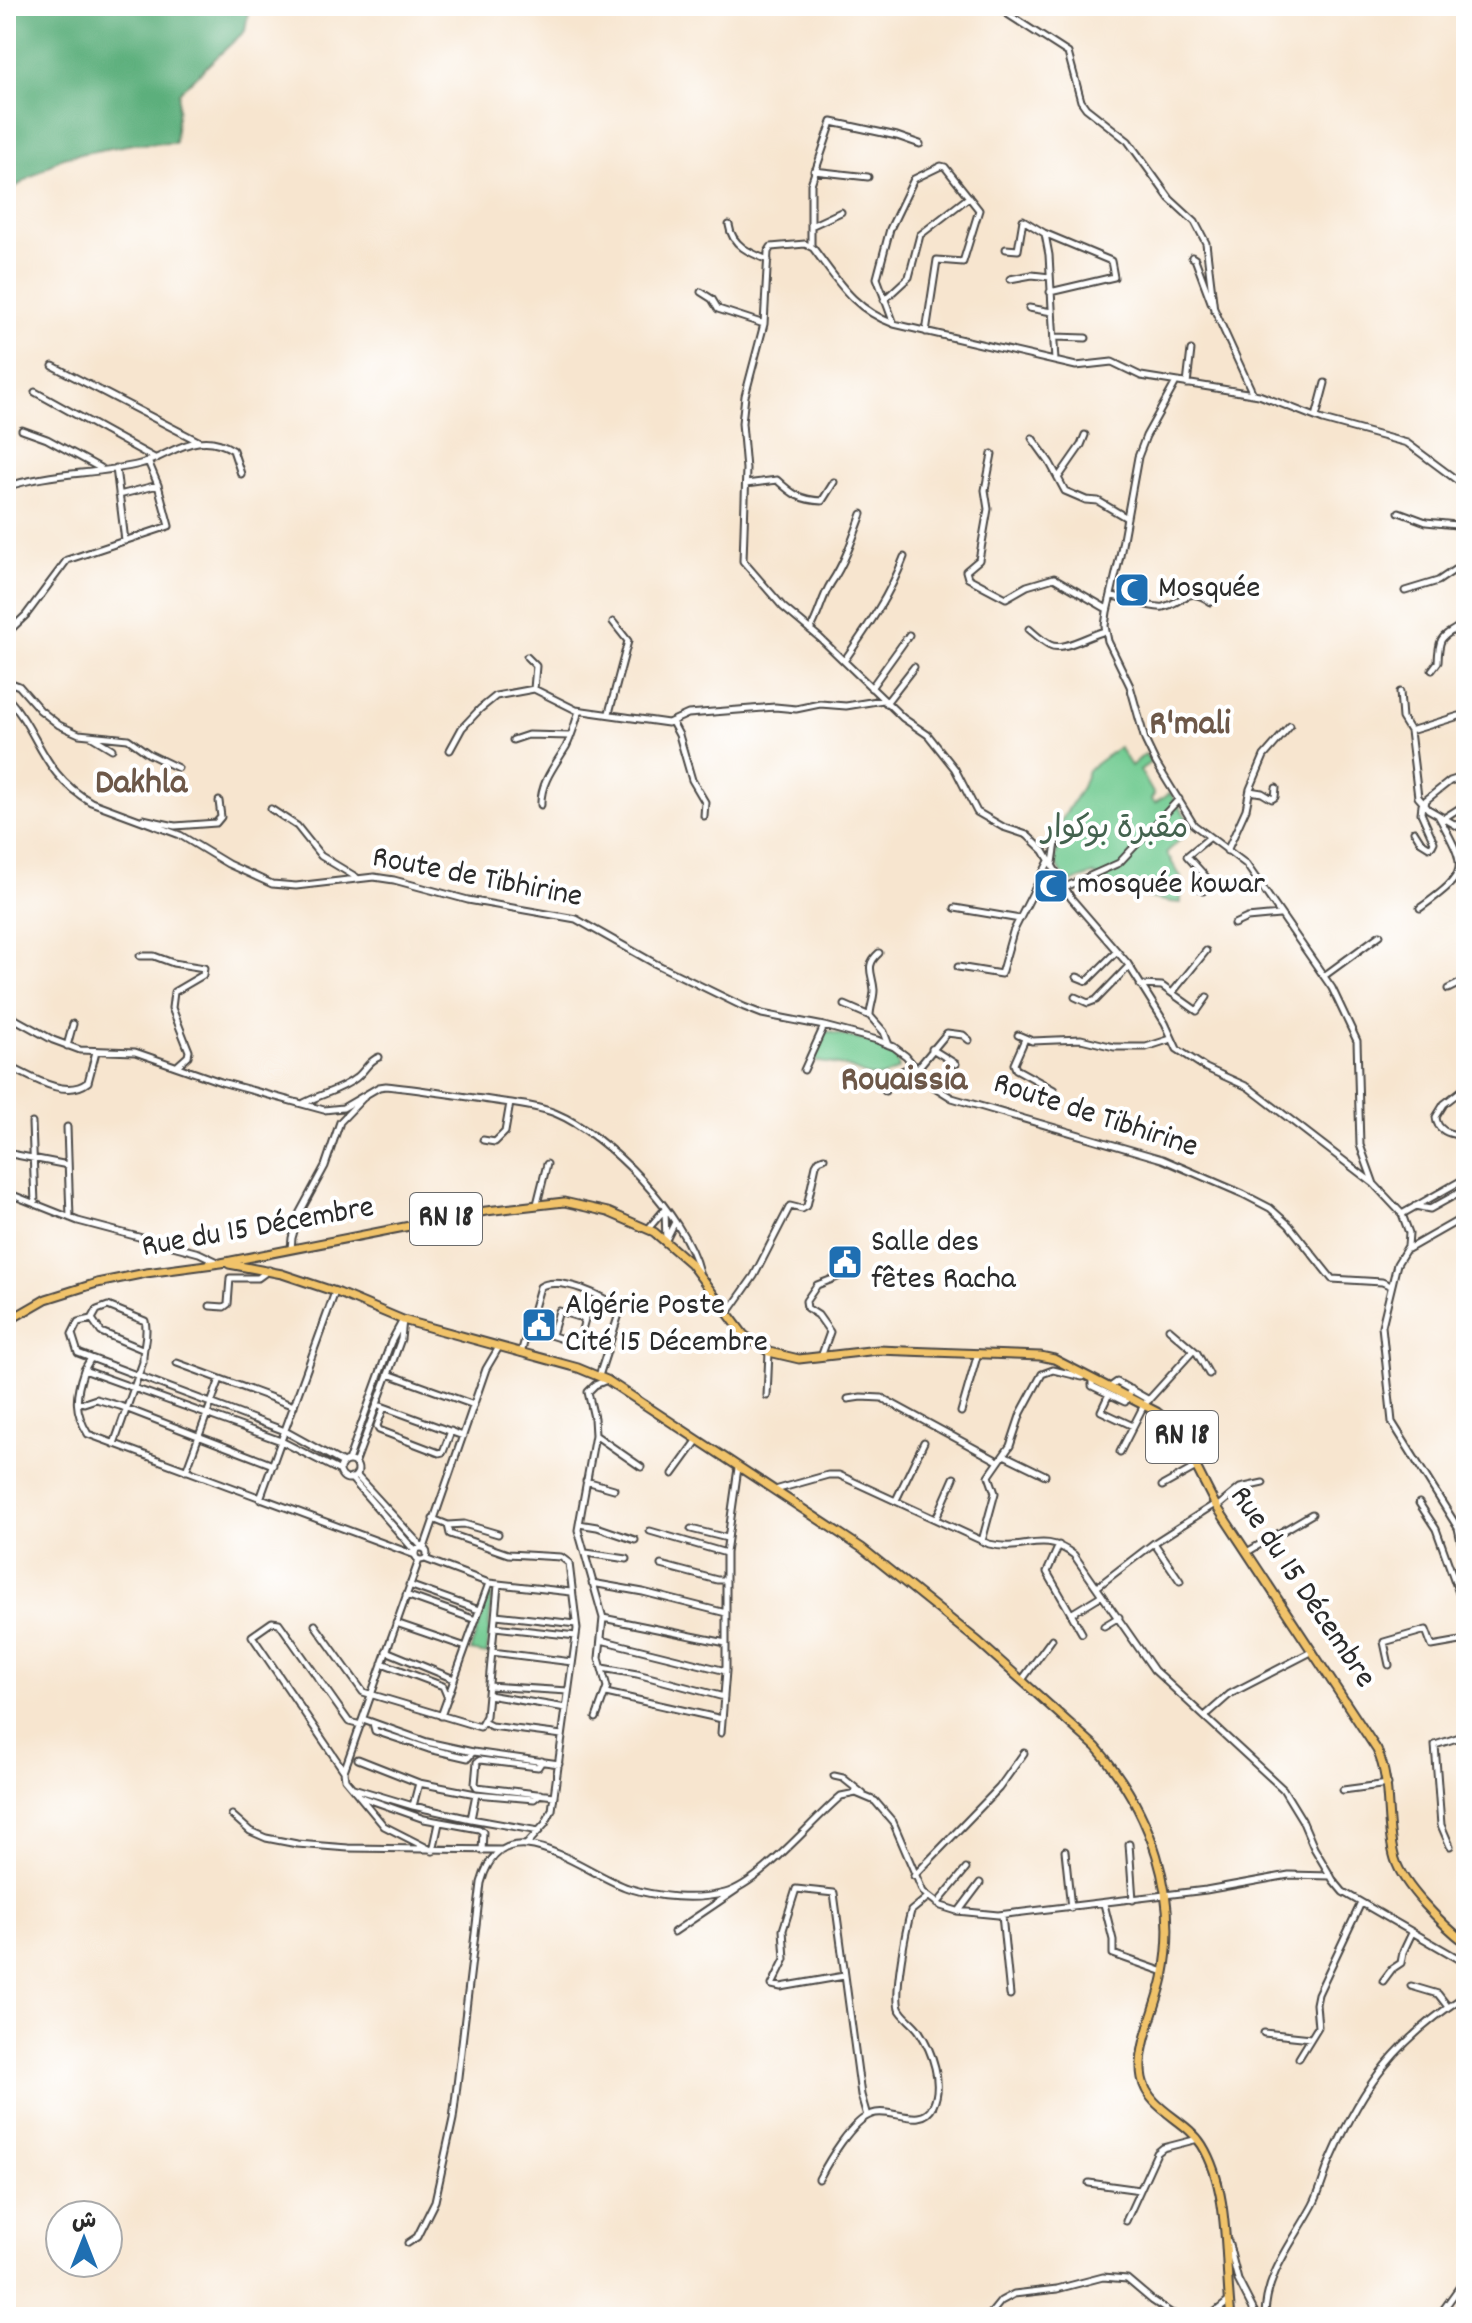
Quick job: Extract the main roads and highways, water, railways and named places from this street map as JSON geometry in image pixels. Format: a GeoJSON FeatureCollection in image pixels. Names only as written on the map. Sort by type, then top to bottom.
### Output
{"type":"FeatureCollection","features":[{"type":"Feature","properties":{"kind":"main road","name":"Rue du 15 Décembre"},"geometry":{"type":"LineString","coordinates":[[6,1322],[46,1299],[97,1283],[221,1263],[486,1211],[564,1202],[587,1206],[647,1229],[666,1241],[700,1275],[744,1335],[769,1352],[799,1359],[878,1350],[979,1352],[1054,1359],[1109,1391],[1129,1392],[1147,1402],[1176,1427],[1216,1505],[1246,1553],[1370,1736],[1383,1762],[1388,1784],[1395,1862],[1408,1883],[1443,1923],[1466,1943]]}},
{"type":"Feature","properties":{"kind":"main road"},"geometry":{"type":"LineString","coordinates":[[221,1263],[269,1270],[336,1291],[403,1320],[603,1378],[862,1548],[979,1642],[1085,1737],[1112,1767],[1145,1826],[1167,1895],[1169,1927],[1164,1972],[1146,2038],[1141,2076],[1150,2097],[1198,2139],[1208,2157],[1215,2177],[1225,2232],[1231,2317]]}},
{"type":"Feature","properties":{"kind":"place","name":"Mosquée"},"geometry":{"type":"Point","coordinates":[1132,590]}},
{"type":"Feature","properties":{"kind":"place","name":"mosquée kowar"},"geometry":{"type":"Point","coordinates":[1051,886]}},
{"type":"Feature","properties":{"kind":"place","name":"Salle des fêtes Racha"},"geometry":{"type":"Point","coordinates":[845,1262]}},
{"type":"Feature","properties":{"kind":"place","name":"Algérie Poste Cité 15 Décembre"},"geometry":{"type":"Point","coordinates":[539,1325]}},
{"type":"Feature","properties":{"kind":"district","name":"R'mali"},"geometry":{"type":"Point","coordinates":[1190,726]}},
{"type":"Feature","properties":{"kind":"district","name":"Dakhla"},"geometry":{"type":"Point","coordinates":[141,785]}},
{"type":"Feature","properties":{"kind":"district","name":"Rouaissia"},"geometry":{"type":"Point","coordinates":[904,1082]}},
{"type":"Feature","properties":{"kind":"park label","name":"مقبرة بوكوار"},"geometry":{"type":"Point","coordinates":[1115,831]}}]}
